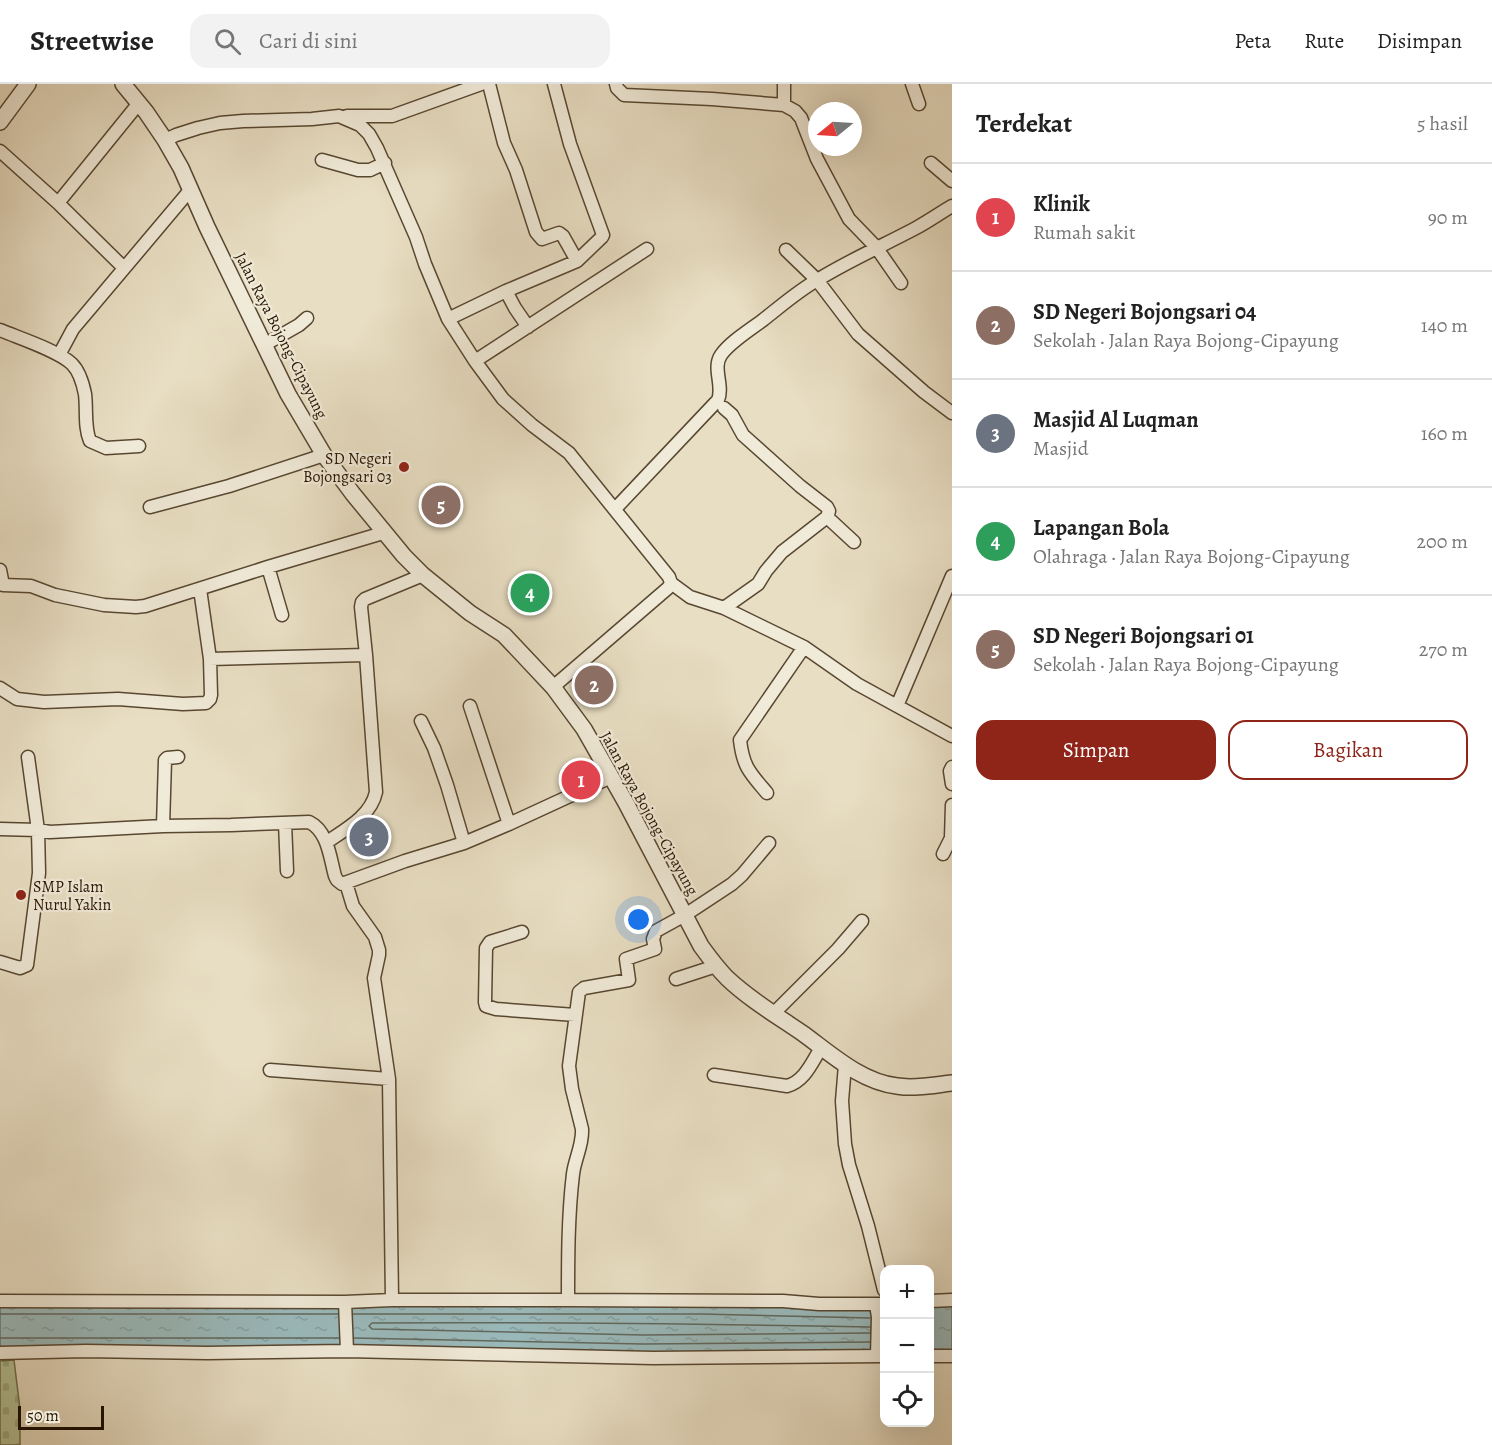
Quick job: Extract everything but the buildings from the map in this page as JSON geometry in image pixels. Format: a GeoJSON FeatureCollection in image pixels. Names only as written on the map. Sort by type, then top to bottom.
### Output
{"type":"FeatureCollection","features":[{"type":"Feature","properties":{"kind":"street"},"geometry":{"type":"LineString","coordinates":[[0,122],[28,84]]}},
{"type":"Feature","properties":{"kind":"street","name":"Jalan Raya Bojong-Cipayung"},"geometry":{"type":"LineString","coordinates":[[123,84],[165,140],[181,168],[288,394],[324,455],[383,533],[404,556],[423,575],[470,613],[504,635],[553,687],[584,729],[701,946],[716,966],[729,981],[773,1014],[845,1065],[877,1081],[911,1087],[952,1083]]}},
{"type":"Feature","properties":{"kind":"street"},"geometry":{"type":"LineString","coordinates":[[165,140],[220,123],[339,116],[392,117],[481,84]]}},
{"type":"Feature","properties":{"kind":"street"},"geometry":{"type":"LineString","coordinates":[[489,84],[504,143],[516,170],[536,232],[542,239],[559,233],[577,261]]}},
{"type":"Feature","properties":{"kind":"street"},"geometry":{"type":"LineString","coordinates":[[448,319],[577,261],[603,235],[570,144],[554,84]]}},
{"type":"Feature","properties":{"kind":"street"},"geometry":{"type":"LineString","coordinates":[[616,84],[624,95],[784,105],[795,111],[801,118],[817,159],[842,208],[876,248],[901,283]]}},
{"type":"Feature","properties":{"kind":"street"},"geometry":{"type":"LineString","coordinates":[[784,84],[784,105]]}},
{"type":"Feature","properties":{"kind":"street"},"geometry":{"type":"LineString","coordinates":[[912,84],[919,104]]}},
{"type":"Feature","properties":{"kind":"street"},"geometry":{"type":"LineString","coordinates":[[58,203],[139,103]]}},
{"type":"Feature","properties":{"kind":"street"},"geometry":{"type":"LineString","coordinates":[[339,116],[360,125],[377,148],[416,237],[448,319],[502,399],[569,453],[669,576],[671,583],[690,597],[724,608],[804,647],[857,684],[952,736]]}},
{"type":"Feature","properties":{"kind":"street"},"geometry":{"type":"LineString","coordinates":[[0,151],[58,203],[124,268]]}},
{"type":"Feature","properties":{"kind":"street"},"geometry":{"type":"LineString","coordinates":[[322,160],[358,170],[370,170],[385,163]]}},
{"type":"Feature","properties":{"kind":"street"},"geometry":{"type":"LineString","coordinates":[[931,163],[952,181]]}},
{"type":"Feature","properties":{"kind":"street"},"geometry":{"type":"LineString","coordinates":[[59,355],[73,328],[191,189]]}},
{"type":"Feature","properties":{"kind":"street"},"geometry":{"type":"LineString","coordinates":[[615,509],[718,400],[720,388],[718,364],[722,353],[817,280],[952,206]]}},
{"type":"Feature","properties":{"kind":"street"},"geometry":{"type":"LineString","coordinates":[[475,361],[647,249]]}},
{"type":"Feature","properties":{"kind":"street"},"geometry":{"type":"LineString","coordinates":[[786,250],[817,280],[858,334],[924,392],[952,413]]}},
{"type":"Feature","properties":{"kind":"street"},"geometry":{"type":"LineString","coordinates":[[506,291],[528,327]]}},
{"type":"Feature","properties":{"kind":"street"},"geometry":{"type":"LineString","coordinates":[[264,345],[307,318]]}},
{"type":"Feature","properties":{"kind":"street"},"geometry":{"type":"LineString","coordinates":[[0,330],[59,355],[73,365],[81,377],[90,441],[106,448],[139,446]]}},
{"type":"Feature","properties":{"kind":"street"},"geometry":{"type":"LineString","coordinates":[[724,408],[732,416],[743,435],[830,511],[827,517],[782,552],[758,584],[724,608]]}},
{"type":"Feature","properties":{"kind":"street"},"geometry":{"type":"LineString","coordinates":[[150,507],[229,486],[324,455]]}},
{"type":"Feature","properties":{"kind":"street"},"geometry":{"type":"LineString","coordinates":[[827,517],[854,542]]}},
{"type":"Feature","properties":{"kind":"street"},"geometry":{"type":"LineString","coordinates":[[0,570],[2,585],[31,586],[55,595],[104,605],[136,607],[146,606],[383,533]]}},
{"type":"Feature","properties":{"kind":"street"},"geometry":{"type":"LineString","coordinates":[[268,567],[282,615]]}},
{"type":"Feature","properties":{"kind":"street"},"geometry":{"type":"LineString","coordinates":[[327,842],[360,819],[374,801],[376,792],[362,602],[423,575]]}},
{"type":"Feature","properties":{"kind":"street"},"geometry":{"type":"LineString","coordinates":[[897,706],[952,576]]}},
{"type":"Feature","properties":{"kind":"street"},"geometry":{"type":"LineString","coordinates":[[553,687],[671,583]]}},
{"type":"Feature","properties":{"kind":"street"},"geometry":{"type":"LineString","coordinates":[[0,688],[17,699],[29,701],[118,699],[203,704],[210,699],[210,659],[200,589]]}},
{"type":"Feature","properties":{"kind":"street"},"geometry":{"type":"LineString","coordinates":[[767,793],[749,771],[742,756],[740,740],[804,647]]}},
{"type":"Feature","properties":{"kind":"street"},"geometry":{"type":"LineString","coordinates":[[210,659],[366,655]]}},
{"type":"Feature","properties":{"kind":"street"},"geometry":{"type":"LineString","coordinates":[[470,706],[509,825]]}},
{"type":"Feature","properties":{"kind":"street"},"geometry":{"type":"LineString","coordinates":[[421,721],[434,748],[464,843]]}},
{"type":"Feature","properties":{"kind":"street"},"geometry":{"type":"LineString","coordinates":[[0,962],[20,968],[27,965],[39,873],[38,830],[28,757]]}},
{"type":"Feature","properties":{"kind":"street"},"geometry":{"type":"LineString","coordinates":[[163,826],[165,760],[178,757]]}},
{"type":"Feature","properties":{"kind":"street"},"geometry":{"type":"LineString","coordinates":[[952,767],[950,771],[952,784]]}},
{"type":"Feature","properties":{"kind":"street"},"geometry":{"type":"LineString","coordinates":[[0,829],[50,832],[163,826],[313,823],[327,842],[337,880],[342,884],[464,843],[509,825],[611,777]]}},
{"type":"Feature","properties":{"kind":"street"},"geometry":{"type":"LineString","coordinates":[[943,854],[951,838],[952,805]]}},
{"type":"Feature","properties":{"kind":"street"},"geometry":{"type":"LineString","coordinates":[[285,823],[287,871]]}},
{"type":"Feature","properties":{"kind":"street"},"geometry":{"type":"LineString","coordinates":[[568,1300],[568,1246],[573,1173],[582,1137],[570,1077],[570,1057],[580,989],[628,980],[626,959],[653,951],[656,947],[653,939],[656,931],[732,884],[769,843]]}},
{"type":"Feature","properties":{"kind":"street"},"geometry":{"type":"LineString","coordinates":[[346,883],[353,906],[378,944],[379,955],[374,978],[389,1080],[392,1300]]}},
{"type":"Feature","properties":{"kind":"street"},"geometry":{"type":"LineString","coordinates":[[773,1014],[838,950],[862,921]]}},
{"type":"Feature","properties":{"kind":"street"},"geometry":{"type":"LineString","coordinates":[[522,932],[490,942],[486,948],[486,1005],[491,1009],[575,1015]]}},
{"type":"Feature","properties":{"kind":"street"},"geometry":{"type":"LineString","coordinates":[[676,979],[716,966]]}},
{"type":"Feature","properties":{"kind":"street"},"geometry":{"type":"LineString","coordinates":[[714,1075],[787,1086],[794,1084],[804,1076],[821,1048]]}},
{"type":"Feature","properties":{"kind":"street"},"geometry":{"type":"LineString","coordinates":[[845,1065],[842,1101],[845,1144],[880,1273]]}},
{"type":"Feature","properties":{"kind":"street"},"geometry":{"type":"LineString","coordinates":[[270,1070],[389,1080]]}},
{"type":"Feature","properties":{"kind":"street"},"geometry":{"type":"LineString","coordinates":[[0,1301],[345,1306],[392,1300],[783,1301],[879,1308],[880,1351]]}},
{"type":"Feature","properties":{"kind":"street"},"geometry":{"type":"LineString","coordinates":[[934,1301],[952,1300]]}},
{"type":"Feature","properties":{"kind":"street"},"geometry":{"type":"LineString","coordinates":[[345,1306],[347,1348]]}},
{"type":"Feature","properties":{"kind":"street"},"geometry":{"type":"LineString","coordinates":[[0,1353],[86,1351],[207,1353],[347,1348],[653,1358],[880,1356]]}},
{"type":"Feature","properties":{"kind":"street"},"geometry":{"type":"LineString","coordinates":[[934,1356],[952,1356]]}},
{"type":"Feature","properties":{"kind":"green space"},"geometry":{"type":"Polygon","coordinates":[[[14,1360],[20,1409],[20,1445],[0,1445],[0,1361],[14,1360]]]}},
{"type":"Feature","properties":{"kind":"water"},"geometry":{"type":"Polygon","coordinates":[[[0,1301],[880,1304],[880,1356],[0,1351],[0,1301]]]}},
{"type":"Feature","properties":{"kind":"water"},"geometry":{"type":"Polygon","coordinates":[[[934,1302],[952,1302],[952,1352],[934,1354],[934,1302]]]}},
{"type":"Feature","properties":{"kind":"place","name":"SD Negeri Bojongsari 03"},"geometry":{"type":"Point","coordinates":[404,467]}},
{"type":"Feature","properties":{"kind":"place","name":"SD Negeri Bojongsari 01"},"geometry":{"type":"Point","coordinates":[441,505]}},
{"type":"Feature","properties":{"kind":"place","name":"Lapangan Bola"},"geometry":{"type":"Point","coordinates":[530,593]}},
{"type":"Feature","properties":{"kind":"place","name":"SD Negeri Bojongsari 04"},"geometry":{"type":"Point","coordinates":[594,685]}},
{"type":"Feature","properties":{"kind":"place","name":"Klinik"},"geometry":{"type":"Point","coordinates":[581,780]}},
{"type":"Feature","properties":{"kind":"place","name":"Masjid Al Luqman"},"geometry":{"type":"Point","coordinates":[369,837]}},
{"type":"Feature","properties":{"kind":"place","name":"SMP Islam Nurul Yakin"},"geometry":{"type":"Point","coordinates":[21,895]}}]}
